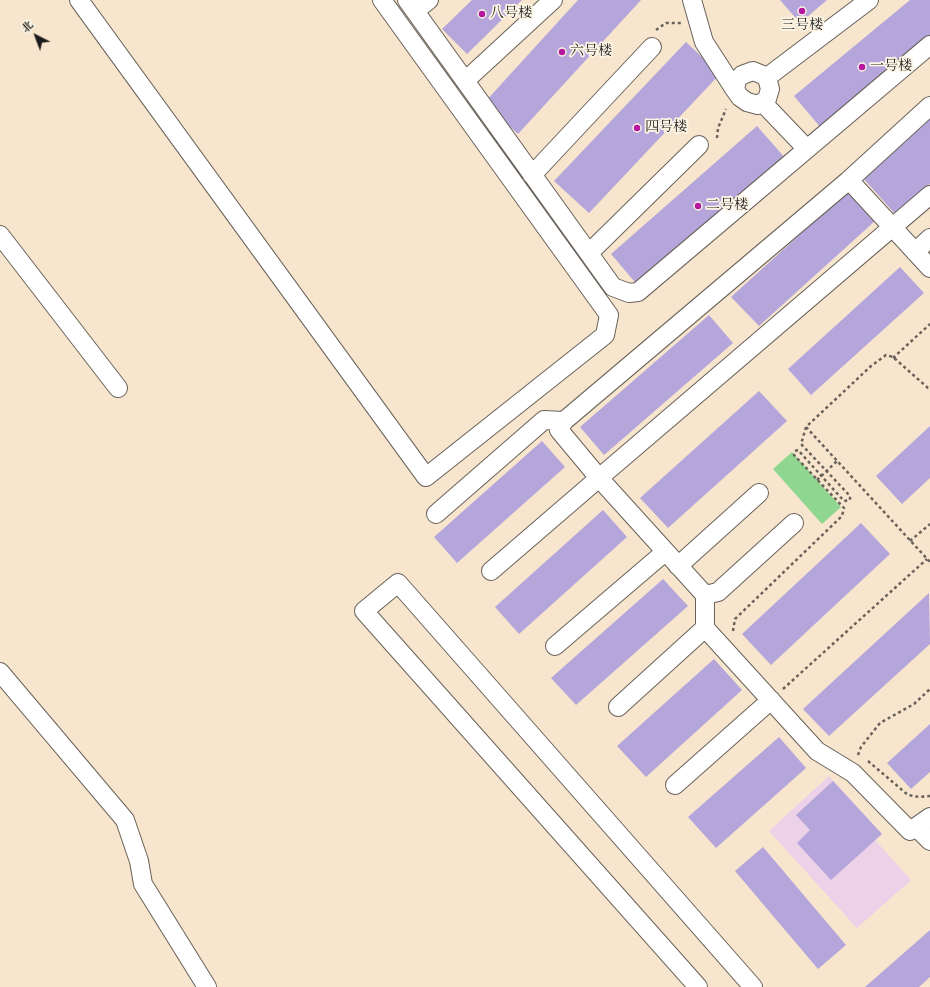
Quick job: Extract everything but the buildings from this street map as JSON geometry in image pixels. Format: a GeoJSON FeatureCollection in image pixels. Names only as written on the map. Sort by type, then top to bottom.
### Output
{"type":"FeatureCollection","features":[{"type":"Feature","properties":{"kind":"street"},"geometry":{"type":"LineString","coordinates":[[79,0],[426,477],[605,335],[609,315],[382,0]]}},
{"type":"Feature","properties":{"kind":"street"},"geometry":{"type":"LineString","coordinates":[[429,0],[411,6],[613,287],[628,293],[638,292],[930,45]]}},
{"type":"Feature","properties":{"kind":"street"},"geometry":{"type":"LineString","coordinates":[[465,81],[553,0]]}},
{"type":"Feature","properties":{"kind":"street"},"geometry":{"type":"LineString","coordinates":[[692,0],[704,42],[738,94],[753,104],[763,103],[767,99],[770,89],[766,78],[758,72],[747,72],[737,80],[738,94]]}},
{"type":"Feature","properties":{"kind":"street"},"geometry":{"type":"LineString","coordinates":[[766,78],[869,0]]}},
{"type":"Feature","properties":{"kind":"street"},"geometry":{"type":"LineString","coordinates":[[532,175],[652,47]]}},
{"type":"Feature","properties":{"kind":"street"},"geometry":{"type":"LineString","coordinates":[[763,103],[807,150]]}},
{"type":"Feature","properties":{"kind":"street"},"geometry":{"type":"LineString","coordinates":[[930,106],[848,180],[564,421],[559,430],[599,478],[705,595],[706,628],[817,751],[853,773],[910,831],[923,822],[930,842]]}},
{"type":"Feature","properties":{"kind":"street"},"geometry":{"type":"LineString","coordinates":[[589,253],[699,145]]}},
{"type":"Feature","properties":{"kind":"street"},"geometry":{"type":"LineString","coordinates":[[848,180],[930,268]]}},
{"type":"Feature","properties":{"kind":"street"},"geometry":{"type":"LineString","coordinates":[[491,571],[930,195]]}},
{"type":"Feature","properties":{"kind":"street"},"geometry":{"type":"LineString","coordinates":[[0,234],[118,388]]}},
{"type":"Feature","properties":{"kind":"street"},"geometry":{"type":"LineString","coordinates":[[915,252],[930,238]]}},
{"type":"Feature","properties":{"kind":"street"},"geometry":{"type":"LineString","coordinates":[[436,514],[544,420],[564,421]]}},
{"type":"Feature","properties":{"kind":"street"},"geometry":{"type":"LineString","coordinates":[[678,566],[760,493]]}},
{"type":"Feature","properties":{"kind":"street"},"geometry":{"type":"LineString","coordinates":[[705,595],[718,592],[794,523]]}},
{"type":"Feature","properties":{"kind":"street"},"geometry":{"type":"LineString","coordinates":[[555,646],[665,552]]}},
{"type":"Feature","properties":{"kind":"street"},"geometry":{"type":"LineString","coordinates":[[698,987],[364,611],[398,583],[753,987]]}},
{"type":"Feature","properties":{"kind":"street"},"geometry":{"type":"LineString","coordinates":[[618,707],[706,628]]}},
{"type":"Feature","properties":{"kind":"street"},"geometry":{"type":"LineString","coordinates":[[0,672],[125,820],[139,861],[143,884],[207,987]]}},
{"type":"Feature","properties":{"kind":"street"},"geometry":{"type":"LineString","coordinates":[[675,785],[771,700]]}},
{"type":"Feature","properties":{"kind":"path"},"geometry":{"type":"LineString","coordinates":[[652,47],[654,31],[666,23],[685,23],[700,29]]}},
{"type":"Feature","properties":{"kind":"path"},"geometry":{"type":"LineString","coordinates":[[699,145],[716,142],[718,128],[727,106],[738,94]]}},
{"type":"Feature","properties":{"kind":"path"},"geometry":{"type":"LineString","coordinates":[[893,358],[930,324]]}},
{"type":"Feature","properties":{"kind":"path"},"geometry":{"type":"LineString","coordinates":[[732,635],[735,619],[842,516],[844,508],[794,455],[795,451],[798,450],[844,501],[850,500],[850,496],[801,444],[806,427],[871,366],[886,355],[893,358],[928,388],[930,388]]}},
{"type":"Feature","properties":{"kind":"path"},"geometry":{"type":"LineString","coordinates":[[806,427],[930,562]]}},
{"type":"Feature","properties":{"kind":"path"},"geometry":{"type":"LineString","coordinates":[[817,480],[837,461]]}},
{"type":"Feature","properties":{"kind":"path"},"geometry":{"type":"LineString","coordinates":[[910,541],[930,524]]}},
{"type":"Feature","properties":{"kind":"path"},"geometry":{"type":"LineString","coordinates":[[771,700],[927,559]]}},
{"type":"Feature","properties":{"kind":"path"},"geometry":{"type":"LineString","coordinates":[[853,773],[861,747],[880,723],[914,704],[930,689]]}},
{"type":"Feature","properties":{"kind":"path"},"geometry":{"type":"LineString","coordinates":[[852,752],[858,754],[875,765],[908,795],[930,796]]}},
{"type":"Feature","properties":{"kind":"shaded area"},"geometry":{"type":"Polygon","coordinates":[[[829,776],[882,834],[875,840],[911,880],[857,928],[769,831],[829,776]]]}},
{"type":"Feature","properties":{"kind":"green space"},"geometry":{"type":"Polygon","coordinates":[[[792,452],[841,507],[822,524],[773,469],[792,452]]]}},
{"type":"Feature","properties":{"kind":"place","name":"三号楼"},"geometry":{"type":"Point","coordinates":[802,11]}},
{"type":"Feature","properties":{"kind":"place","name":"八号楼"},"geometry":{"type":"Point","coordinates":[482,14]}},
{"type":"Feature","properties":{"kind":"place","name":"六号楼"},"geometry":{"type":"Point","coordinates":[562,52]}},
{"type":"Feature","properties":{"kind":"place","name":"一号楼"},"geometry":{"type":"Point","coordinates":[862,67]}},
{"type":"Feature","properties":{"kind":"place","name":"四号楼"},"geometry":{"type":"Point","coordinates":[637,128]}},
{"type":"Feature","properties":{"kind":"place","name":"二号楼"},"geometry":{"type":"Point","coordinates":[698,206]}}]}
